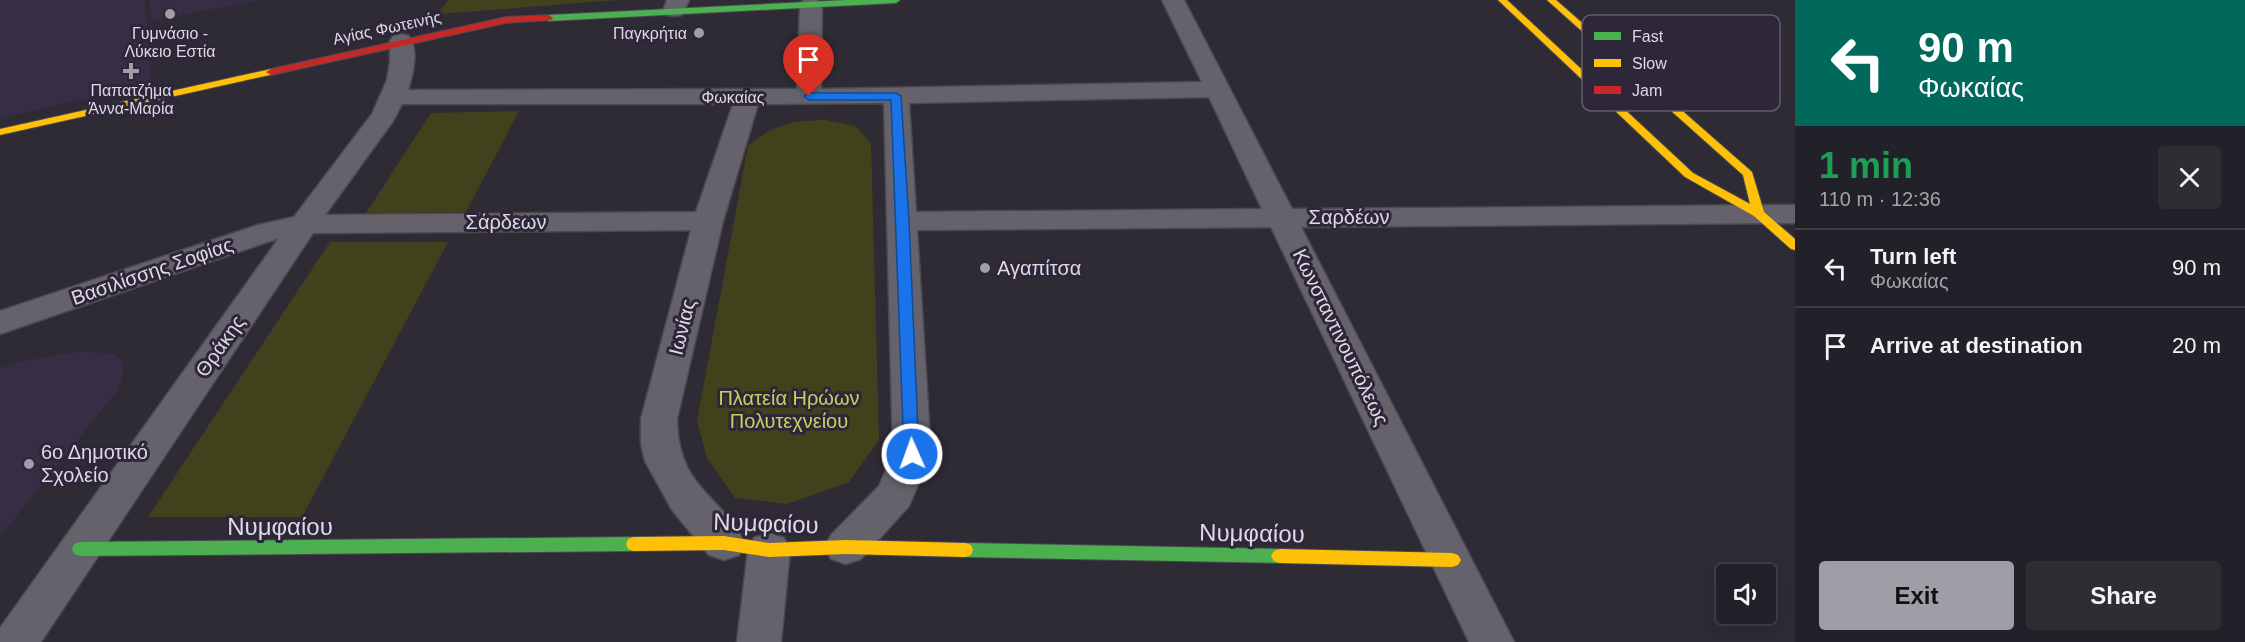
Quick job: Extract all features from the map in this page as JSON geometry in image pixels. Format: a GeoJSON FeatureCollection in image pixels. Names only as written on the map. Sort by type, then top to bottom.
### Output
{"type":"FeatureCollection","features":[{"type":"Feature","properties":{"kind":"street","name":"Αγίας Φωτεινής"},"geometry":{"type":"LineString","coordinates":[[0,132],[401,41],[506,20],[676,5],[812,5],[896,0]]}},
{"type":"Feature","properties":{"kind":"street","name":"Κωνσταντινουπόλεως"},"geometry":{"type":"LineString","coordinates":[[1173,0],[1492,642]]}},
{"type":"Feature","properties":{"kind":"street"},"geometry":{"type":"LineString","coordinates":[[1502,0],[1582,75]]}},
{"type":"Feature","properties":{"kind":"street"},"geometry":{"type":"LineString","coordinates":[[1551,0],[1582,27]]}},
{"type":"Feature","properties":{"kind":"street"},"geometry":{"type":"LineString","coordinates":[[809,96],[812,5]]}},
{"type":"Feature","properties":{"kind":"street","name":"Θράκης"},"geometry":{"type":"LineString","coordinates":[[16,642],[304,224],[384,116],[400,74],[401,41]]}},
{"type":"Feature","properties":{"kind":"street","name":"Φωκαίας"},"geometry":{"type":"LineString","coordinates":[[393,97],[896,96],[1217,89]]}},
{"type":"Feature","properties":{"kind":"street"},"geometry":{"type":"LineString","coordinates":[[846,547],[895,495],[912,454],[896,96]]}},
{"type":"Feature","properties":{"kind":"street","name":"Ιωνίας"},"geometry":{"type":"LineString","coordinates":[[724,543],[687,501],[672,477],[660,447],[659,419],[708,221],[748,97]]}},
{"type":"Feature","properties":{"kind":"street"},"geometry":{"type":"LineString","coordinates":[[1621,111],[1689,175],[1758,213],[1795,246]]}},
{"type":"Feature","properties":{"kind":"street"},"geometry":{"type":"LineString","coordinates":[[1677,111],[1748,174],[1758,213]]}},
{"type":"Feature","properties":{"kind":"street","name":"Σαρδέων"},"geometry":{"type":"LineString","coordinates":[[903,221],[1795,214]]}},
{"type":"Feature","properties":{"kind":"street","name":"Σάρδεων"},"geometry":{"type":"LineString","coordinates":[[304,224],[708,221]]}},
{"type":"Feature","properties":{"kind":"street","name":"Βασιλίσσης Σοφίας"},"geometry":{"type":"LineString","coordinates":[[0,323],[268,231],[304,224]]}},
{"type":"Feature","properties":{"kind":"street","name":"Νυμφαίου"},"geometry":{"type":"LineString","coordinates":[[80,549],[724,543],[769,550],[846,547],[1452,560]]}},
{"type":"Feature","properties":{"kind":"street"},"geometry":{"type":"LineString","coordinates":[[759,642],[769,550]]}},
{"type":"Feature","properties":{"kind":"shaded area"},"geometry":{"type":"Polygon","coordinates":[[[0,0],[145,0],[151,84],[0,118],[0,0]]]}},
{"type":"Feature","properties":{"kind":"shaded area","name":"Γυμνάσιο - Λύκειο Εστία"},"geometry":{"type":"Polygon","coordinates":[[[149,0],[260,0],[152,21],[149,0]]]}},
{"type":"Feature","properties":{"kind":"shaded area","name":"6ο Δημοτικό Σχολείο"},"geometry":{"type":"Polygon","coordinates":[[[80,351],[114,354],[123,363],[123,377],[117,391],[0,537],[0,368],[80,351]]]}},
{"type":"Feature","properties":{"kind":"green space"},"geometry":{"type":"Polygon","coordinates":[[[448,0],[618,0],[438,14],[448,0]]]}},
{"type":"Feature","properties":{"kind":"green space"},"geometry":{"type":"Polygon","coordinates":[[[519,111],[466,212],[366,213],[431,113],[519,111]]]}},
{"type":"Feature","properties":{"kind":"green space","name":"Πλατεία Ηρώων Πολυτεχνείου"},"geometry":{"type":"Polygon","coordinates":[[[825,120],[855,126],[871,143],[879,440],[849,482],[787,504],[735,498],[707,458],[697,421],[748,146],[766,133],[783,125],[825,120]]]}},
{"type":"Feature","properties":{"kind":"green space"},"geometry":{"type":"Polygon","coordinates":[[[330,242],[448,242],[302,517],[148,517],[330,242]]]}},
{"type":"Feature","properties":{"kind":"traffic: fast"},"geometry":{"type":"LineString","coordinates":[[549,18],[896,0]]}},
{"type":"Feature","properties":{"kind":"traffic: fast"},"geometry":{"type":"LineString","coordinates":[[80,549],[634,544]]}},
{"type":"Feature","properties":{"kind":"traffic: fast"},"geometry":{"type":"LineString","coordinates":[[965,550],[1280,556]]}},
{"type":"Feature","properties":{"kind":"traffic: slow"},"geometry":{"type":"LineString","coordinates":[[1502,0],[1582,75]]}},
{"type":"Feature","properties":{"kind":"traffic: slow"},"geometry":{"type":"LineString","coordinates":[[1551,0],[1582,27]]}},
{"type":"Feature","properties":{"kind":"traffic: slow"},"geometry":{"type":"LineString","coordinates":[[0,132],[271,72]]}},
{"type":"Feature","properties":{"kind":"traffic: slow"},"geometry":{"type":"LineString","coordinates":[[1621,111],[1689,175],[1758,213],[1795,246]]}},
{"type":"Feature","properties":{"kind":"traffic: slow"},"geometry":{"type":"LineString","coordinates":[[1677,111],[1748,174],[1758,213]]}},
{"type":"Feature","properties":{"kind":"traffic: slow"},"geometry":{"type":"LineString","coordinates":[[634,544],[724,543],[769,550],[846,547],[965,550]]}},
{"type":"Feature","properties":{"kind":"traffic: slow"},"geometry":{"type":"LineString","coordinates":[[1280,556],[1452,560]]}},
{"type":"Feature","properties":{"kind":"traffic: jam"},"geometry":{"type":"LineString","coordinates":[[271,72],[506,20],[549,18]]}},
{"type":"Feature","properties":{"kind":"place","name":"Γυμνάσιο - Λύκειο Εστία"},"geometry":{"type":"Point","coordinates":[170,14]}},
{"type":"Feature","properties":{"kind":"place","name":"Παγκρήτια"},"geometry":{"type":"Point","coordinates":[699,33]}},
{"type":"Feature","properties":{"kind":"place","name":"Παπατζήμα Άννα-Μαρία"},"geometry":{"type":"Point","coordinates":[131,71]}},
{"type":"Feature","properties":{"kind":"place","name":"Αγαπίτσα"},"geometry":{"type":"Point","coordinates":[985,268]}},
{"type":"Feature","properties":{"kind":"place","name":"6ο Δημοτικό Σχολείο"},"geometry":{"type":"Point","coordinates":[29,464]}},
{"type":"Feature","properties":{"kind":"route"},"geometry":{"type":"LineString","coordinates":[[809,96],[896,96],[912,454]]}}]}
